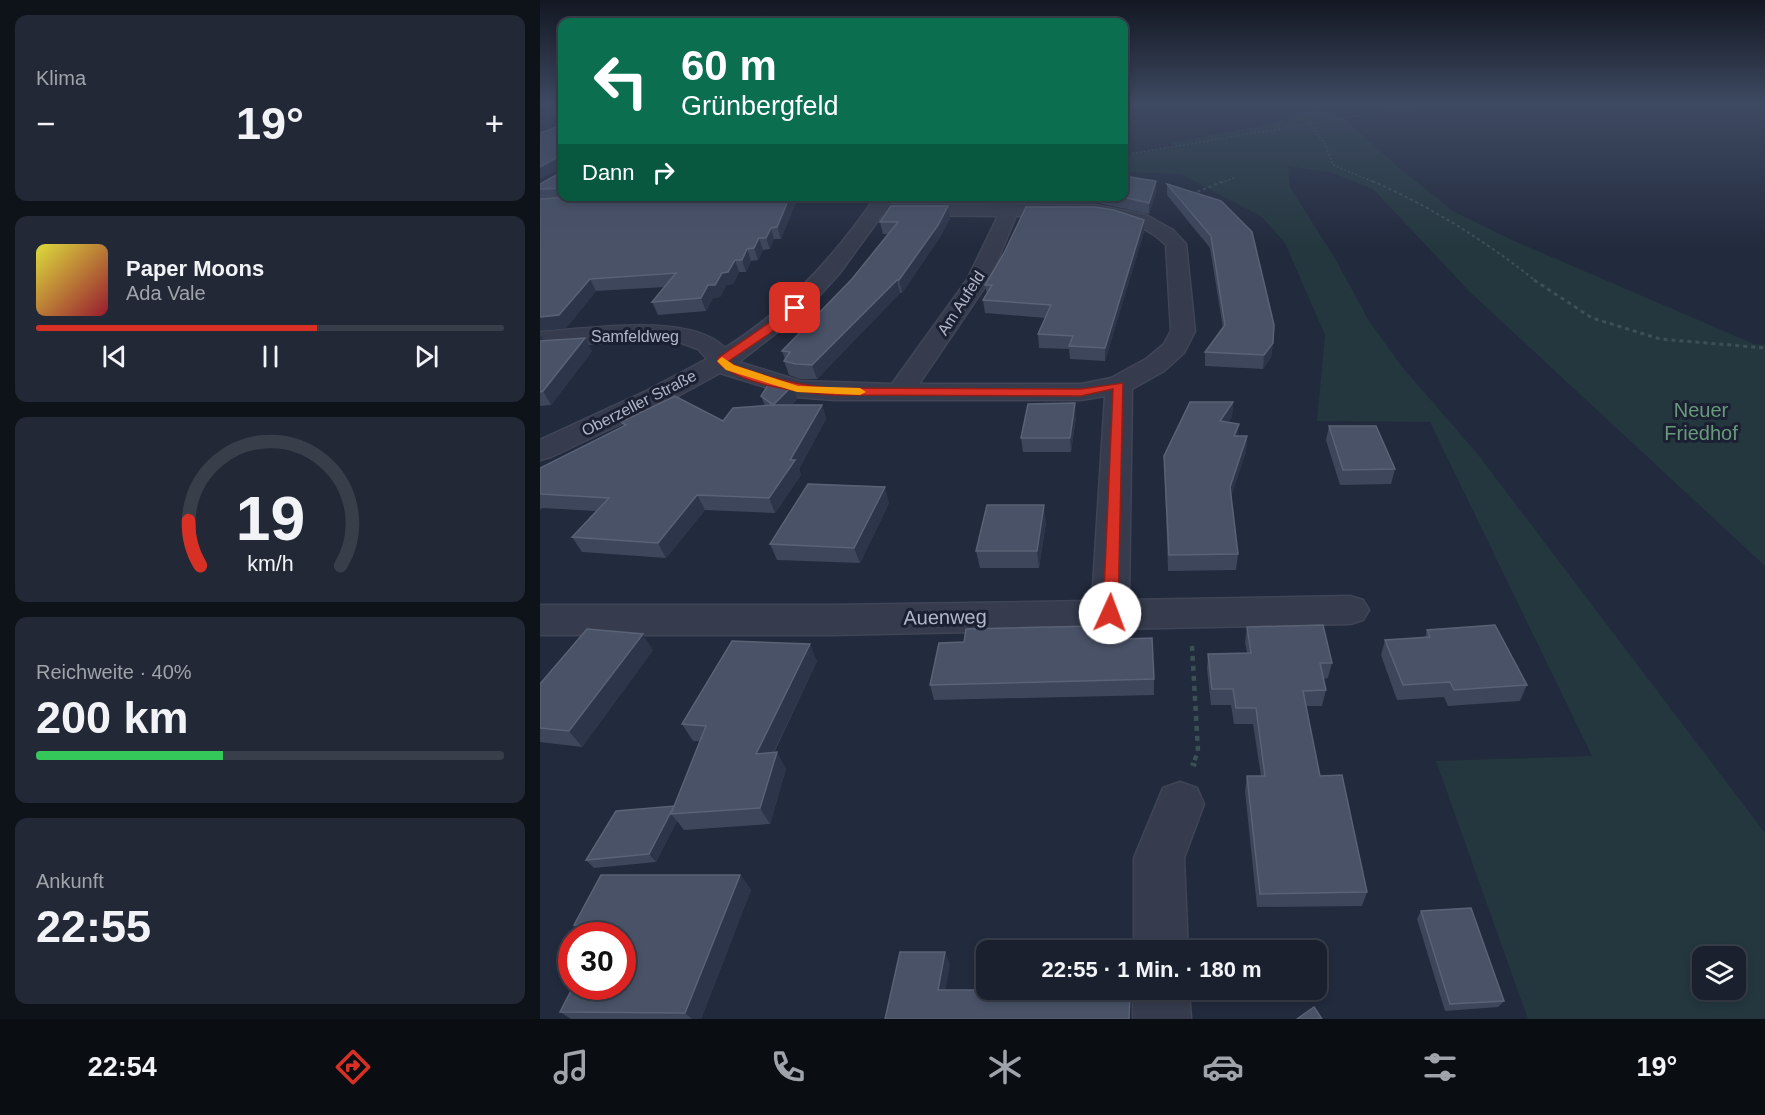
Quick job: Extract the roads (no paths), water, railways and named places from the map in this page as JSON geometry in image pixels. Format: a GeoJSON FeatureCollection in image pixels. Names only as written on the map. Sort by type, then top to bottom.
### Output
{"type":"FeatureCollection","features":[{"type":"Feature","properties":{"kind":"street"},"geometry":{"type":"LineString","coordinates":[[881,203],[1010,209]]}},
{"type":"Feature","properties":{"kind":"street","name":"Oberzeller Straße"},"geometry":{"type":"LineString","coordinates":[[540,451],[722,361],[766,332],[795,308],[832,267],[881,203]]}},
{"type":"Feature","properties":{"kind":"street","name":"Samfeldweg"},"geometry":{"type":"LineString","coordinates":[[540,339],[646,333],[683,335],[707,344],[730,368],[797,389],[900,392],[1081,392],[1119,385],[1155,365],[1175,348],[1183,331],[1176,244],[1166,234],[1139,219],[1095,211],[1010,209]]}},
{"type":"Feature","properties":{"kind":"street","name":"Am Aufeld"},"geometry":{"type":"LineString","coordinates":[[900,392],[978,281],[1010,209]]}},
{"type":"Feature","properties":{"kind":"street"},"geometry":{"type":"LineString","coordinates":[[1110,613],[1119,385]]}},
{"type":"Feature","properties":{"kind":"street","name":"Auenweg"},"geometry":{"type":"LineString","coordinates":[[540,620],[832,620],[1350,610]]}},
{"type":"Feature","properties":{"kind":"street"},"geometry":{"type":"LineString","coordinates":[[1161,940],[1159,858],[1180,804]]}},
{"type":"Feature","properties":{"kind":"street"},"geometry":{"type":"LineString","coordinates":[[1161,1000],[1162,1019]]}},
{"type":"Feature","properties":{"kind":"park label","name":"Neuer Friedhof"},"geometry":{"type":"Point","coordinates":[1701,422]}}]}
